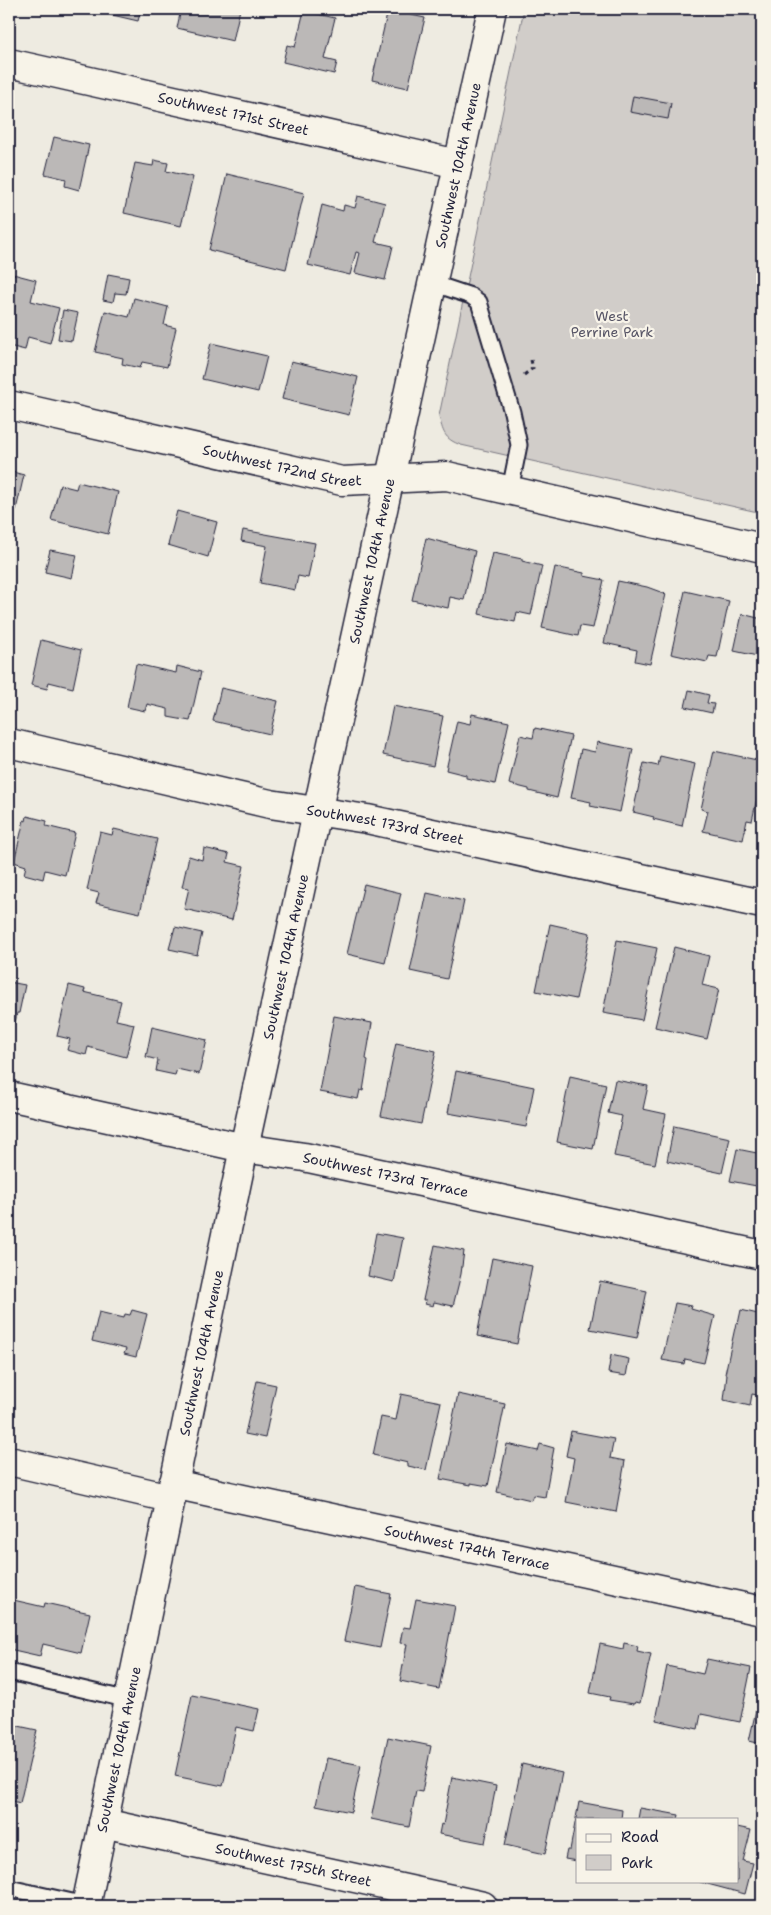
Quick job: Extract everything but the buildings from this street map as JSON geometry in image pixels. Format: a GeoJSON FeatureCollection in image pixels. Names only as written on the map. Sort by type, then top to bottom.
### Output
{"type":"FeatureCollection","features":[{"type":"Feature","properties":{"kind":"street","name":"Southwest 104th Avenue"},"geometry":{"type":"LineString","coordinates":[[86,1906],[244,1148],[492,9]]}},
{"type":"Feature","properties":{"kind":"street","name":"Southwest 171st Street"},"geometry":{"type":"LineString","coordinates":[[9,63],[458,164]]}},
{"type":"Feature","properties":{"kind":"street","name":"Southwest 172nd Street"},"geometry":{"type":"LineString","coordinates":[[9,405],[342,481],[447,476],[762,548]]}},
{"type":"Feature","properties":{"kind":"street","name":"Southwest 173rd Street"},"geometry":{"type":"LineString","coordinates":[[9,743],[270,804],[367,819],[762,904]]}},
{"type":"Feature","properties":{"kind":"street","name":"Southwest 173rd Terrace"},"geometry":{"type":"LineString","coordinates":[[9,1096],[244,1148],[304,1157],[762,1255]]}},
{"type":"Feature","properties":{"kind":"street","name":"Southwest 174th Terrace"},"geometry":{"type":"LineString","coordinates":[[9,1460],[762,1610]]}},
{"type":"Feature","properties":{"kind":"street","name":"Southwest 175th Street"},"geometry":{"type":"LineString","coordinates":[[103,1823],[483,1906]]}},
{"type":"Feature","properties":{"kind":"lane"},"geometry":{"type":"LineString","coordinates":[[432,283],[472,296],[479,302],[512,412],[519,445],[510,490]]}},
{"type":"Feature","properties":{"kind":"lane"},"geometry":{"type":"LineString","coordinates":[[9,1672],[130,1700]]}},
{"type":"Feature","properties":{"kind":"lane"},"geometry":{"type":"LineString","coordinates":[[9,1888],[86,1906]]}},
{"type":"Feature","properties":{"kind":"green space","name":"West Perrine Park"},"geometry":{"type":"Polygon","coordinates":[[[524,9],[762,9],[762,513],[461,445],[451,440],[443,431],[439,416],[524,9]]]}}]}
